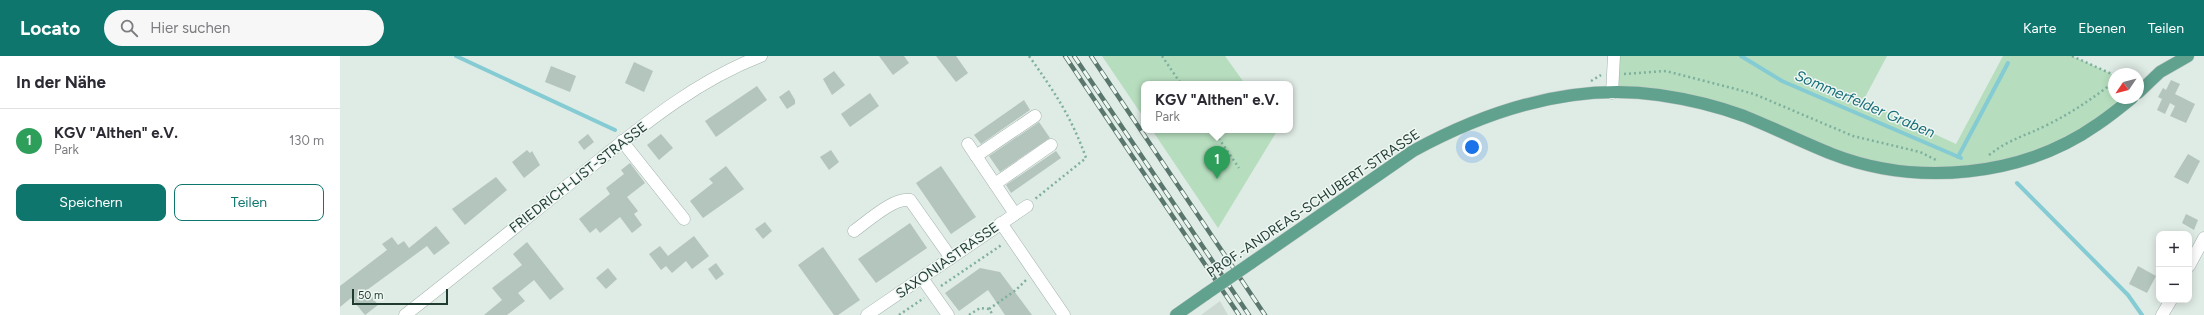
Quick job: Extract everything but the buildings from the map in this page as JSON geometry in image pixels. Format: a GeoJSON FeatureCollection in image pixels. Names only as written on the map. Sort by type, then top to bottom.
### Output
{"type":"FeatureCollection","features":[{"type":"Feature","properties":{"kind":"main road"},"geometry":{"type":"LineString","coordinates":[[2144,87],[2160,72],[2188,56]]}},
{"type":"Feature","properties":{"kind":"main road","name":"PROF.-ANDREAS-SCHUBERT-STRASSE"},"geometry":{"type":"LineString","coordinates":[[1176,315],[1413,151],[1440,136],[1512,108],[1561,96],[1612,93],[1658,95],[1701,103],[1742,116],[1832,154],[1866,165],[1906,172],[1944,174],[1980,170],[2038,155],[2059,146],[2098,125],[2124,104]]}},
{"type":"Feature","properties":{"kind":"street","name":"FRIEDRICH-LIST-STRASSE"},"geometry":{"type":"LineString","coordinates":[[405,315],[622,141],[684,94],[737,66],[761,56]]}},
{"type":"Feature","properties":{"kind":"street"},"geometry":{"type":"LineString","coordinates":[[1612,93],[1614,56]]}},
{"type":"Feature","properties":{"kind":"street"},"geometry":{"type":"LineString","coordinates":[[976,156],[1035,116]]}},
{"type":"Feature","properties":{"kind":"street"},"geometry":{"type":"LineString","coordinates":[[622,141],[684,219]]}},
{"type":"Feature","properties":{"kind":"street"},"geometry":{"type":"LineString","coordinates":[[968,144],[1015,214]]}},
{"type":"Feature","properties":{"kind":"street"},"geometry":{"type":"LineString","coordinates":[[995,184],[1051,145]]}},
{"type":"Feature","properties":{"kind":"street"},"geometry":{"type":"LineString","coordinates":[[854,231],[894,202],[905,199],[910,200],[951,258]]}},
{"type":"Feature","properties":{"kind":"street","name":"SAXONIASTRASSE"},"geometry":{"type":"LineString","coordinates":[[867,315],[1027,206]]}},
{"type":"Feature","properties":{"kind":"street"},"geometry":{"type":"LineString","coordinates":[[1001,223],[1064,315]]}},
{"type":"Feature","properties":{"kind":"street"},"geometry":{"type":"LineString","coordinates":[[2192,260],[2204,238]]}},
{"type":"Feature","properties":{"kind":"street"},"geometry":{"type":"LineString","coordinates":[[922,278],[948,315]]}},
{"type":"Feature","properties":{"kind":"street"},"geometry":{"type":"LineString","coordinates":[[2162,315],[2169,303]]}},
{"type":"Feature","properties":{"kind":"path"},"geometry":{"type":"LineString","coordinates":[[1162,56],[1179,81]]}},
{"type":"Feature","properties":{"kind":"path"},"geometry":{"type":"LineString","coordinates":[[2072,56],[2108,72]]}},
{"type":"Feature","properties":{"kind":"path"},"geometry":{"type":"LineString","coordinates":[[1636,73],[1666,71],[1754,94],[1853,136],[1920,152],[1943,163]]}},
{"type":"Feature","properties":{"kind":"path"},"geometry":{"type":"LineString","coordinates":[[1986,158],[2006,142],[2048,125],[2084,105],[2108,87]]}},
{"type":"Feature","properties":{"kind":"path"},"geometry":{"type":"LineString","coordinates":[[1215,133],[1239,168]]}},
{"type":"Feature","properties":{"kind":"path"},"geometry":{"type":"LineString","coordinates":[[899,315],[1012,238]]}},
{"type":"Feature","properties":{"kind":"path"},"geometry":{"type":"LineString","coordinates":[[969,315],[980,308],[989,309],[1016,290],[1021,283],[1035,273]]}},
{"type":"Feature","properties":{"kind":"path"},"geometry":{"type":"LineString","coordinates":[[989,309],[993,315]]}},
{"type":"Feature","properties":{"kind":"shaded area"},"geometry":{"type":"Polygon","coordinates":[[[1220,301],[1228,315],[1201,315],[1220,301]]]}},
{"type":"Feature","properties":{"kind":"green space"},"geometry":{"type":"Polygon","coordinates":[[[1102,56],[1225,56],[1243,81],[1141,81],[1141,114],[1102,56]]]}},
{"type":"Feature","properties":{"kind":"green space"},"geometry":{"type":"Polygon","coordinates":[[[1614,56],[1887,56],[1863,101],[1956,144],[2003,56],[2072,56],[2108,72],[2108,104],[2123,104],[2077,136],[1980,170],[1866,165],[1701,103],[1612,93],[1614,56]]]}},
{"type":"Feature","properties":{"kind":"green space"},"geometry":{"type":"Polygon","coordinates":[[[1154,133],[1276,133],[1218,228],[1154,133]]]}},
{"type":"Feature","properties":{"kind":"waterway"},"geometry":{"type":"LineString","coordinates":[[456,56],[615,130]]}},
{"type":"Feature","properties":{"kind":"waterway","name":"Sommerfelder Graben"},"geometry":{"type":"LineString","coordinates":[[1741,56],[1782,81],[1961,158]]}},
{"type":"Feature","properties":{"kind":"waterway"},"geometry":{"type":"LineString","coordinates":[[1958,157],[2008,63]]}},
{"type":"Feature","properties":{"kind":"waterway","name":"Sommerfelder Graben"},"geometry":{"type":"LineString","coordinates":[[2017,183],[2128,295],[2142,315]]}},
{"type":"Feature","properties":{"kind":"railway"},"geometry":{"type":"LineString","coordinates":[[1065,56],[1239,315]]}},
{"type":"Feature","properties":{"kind":"railway"},"geometry":{"type":"LineString","coordinates":[[1074,56],[1249,315]]}},
{"type":"Feature","properties":{"kind":"railway"},"geometry":{"type":"LineString","coordinates":[[1091,56],[1141,130]]}},
{"type":"Feature","properties":{"kind":"railway"},"geometry":{"type":"LineString","coordinates":[[1143,133],[1265,315]]}},
{"type":"Feature","properties":{"kind":"place","name":"KGV \"Althen\" e.V."},"geometry":{"type":"Point","coordinates":[1217,179]}}]}
